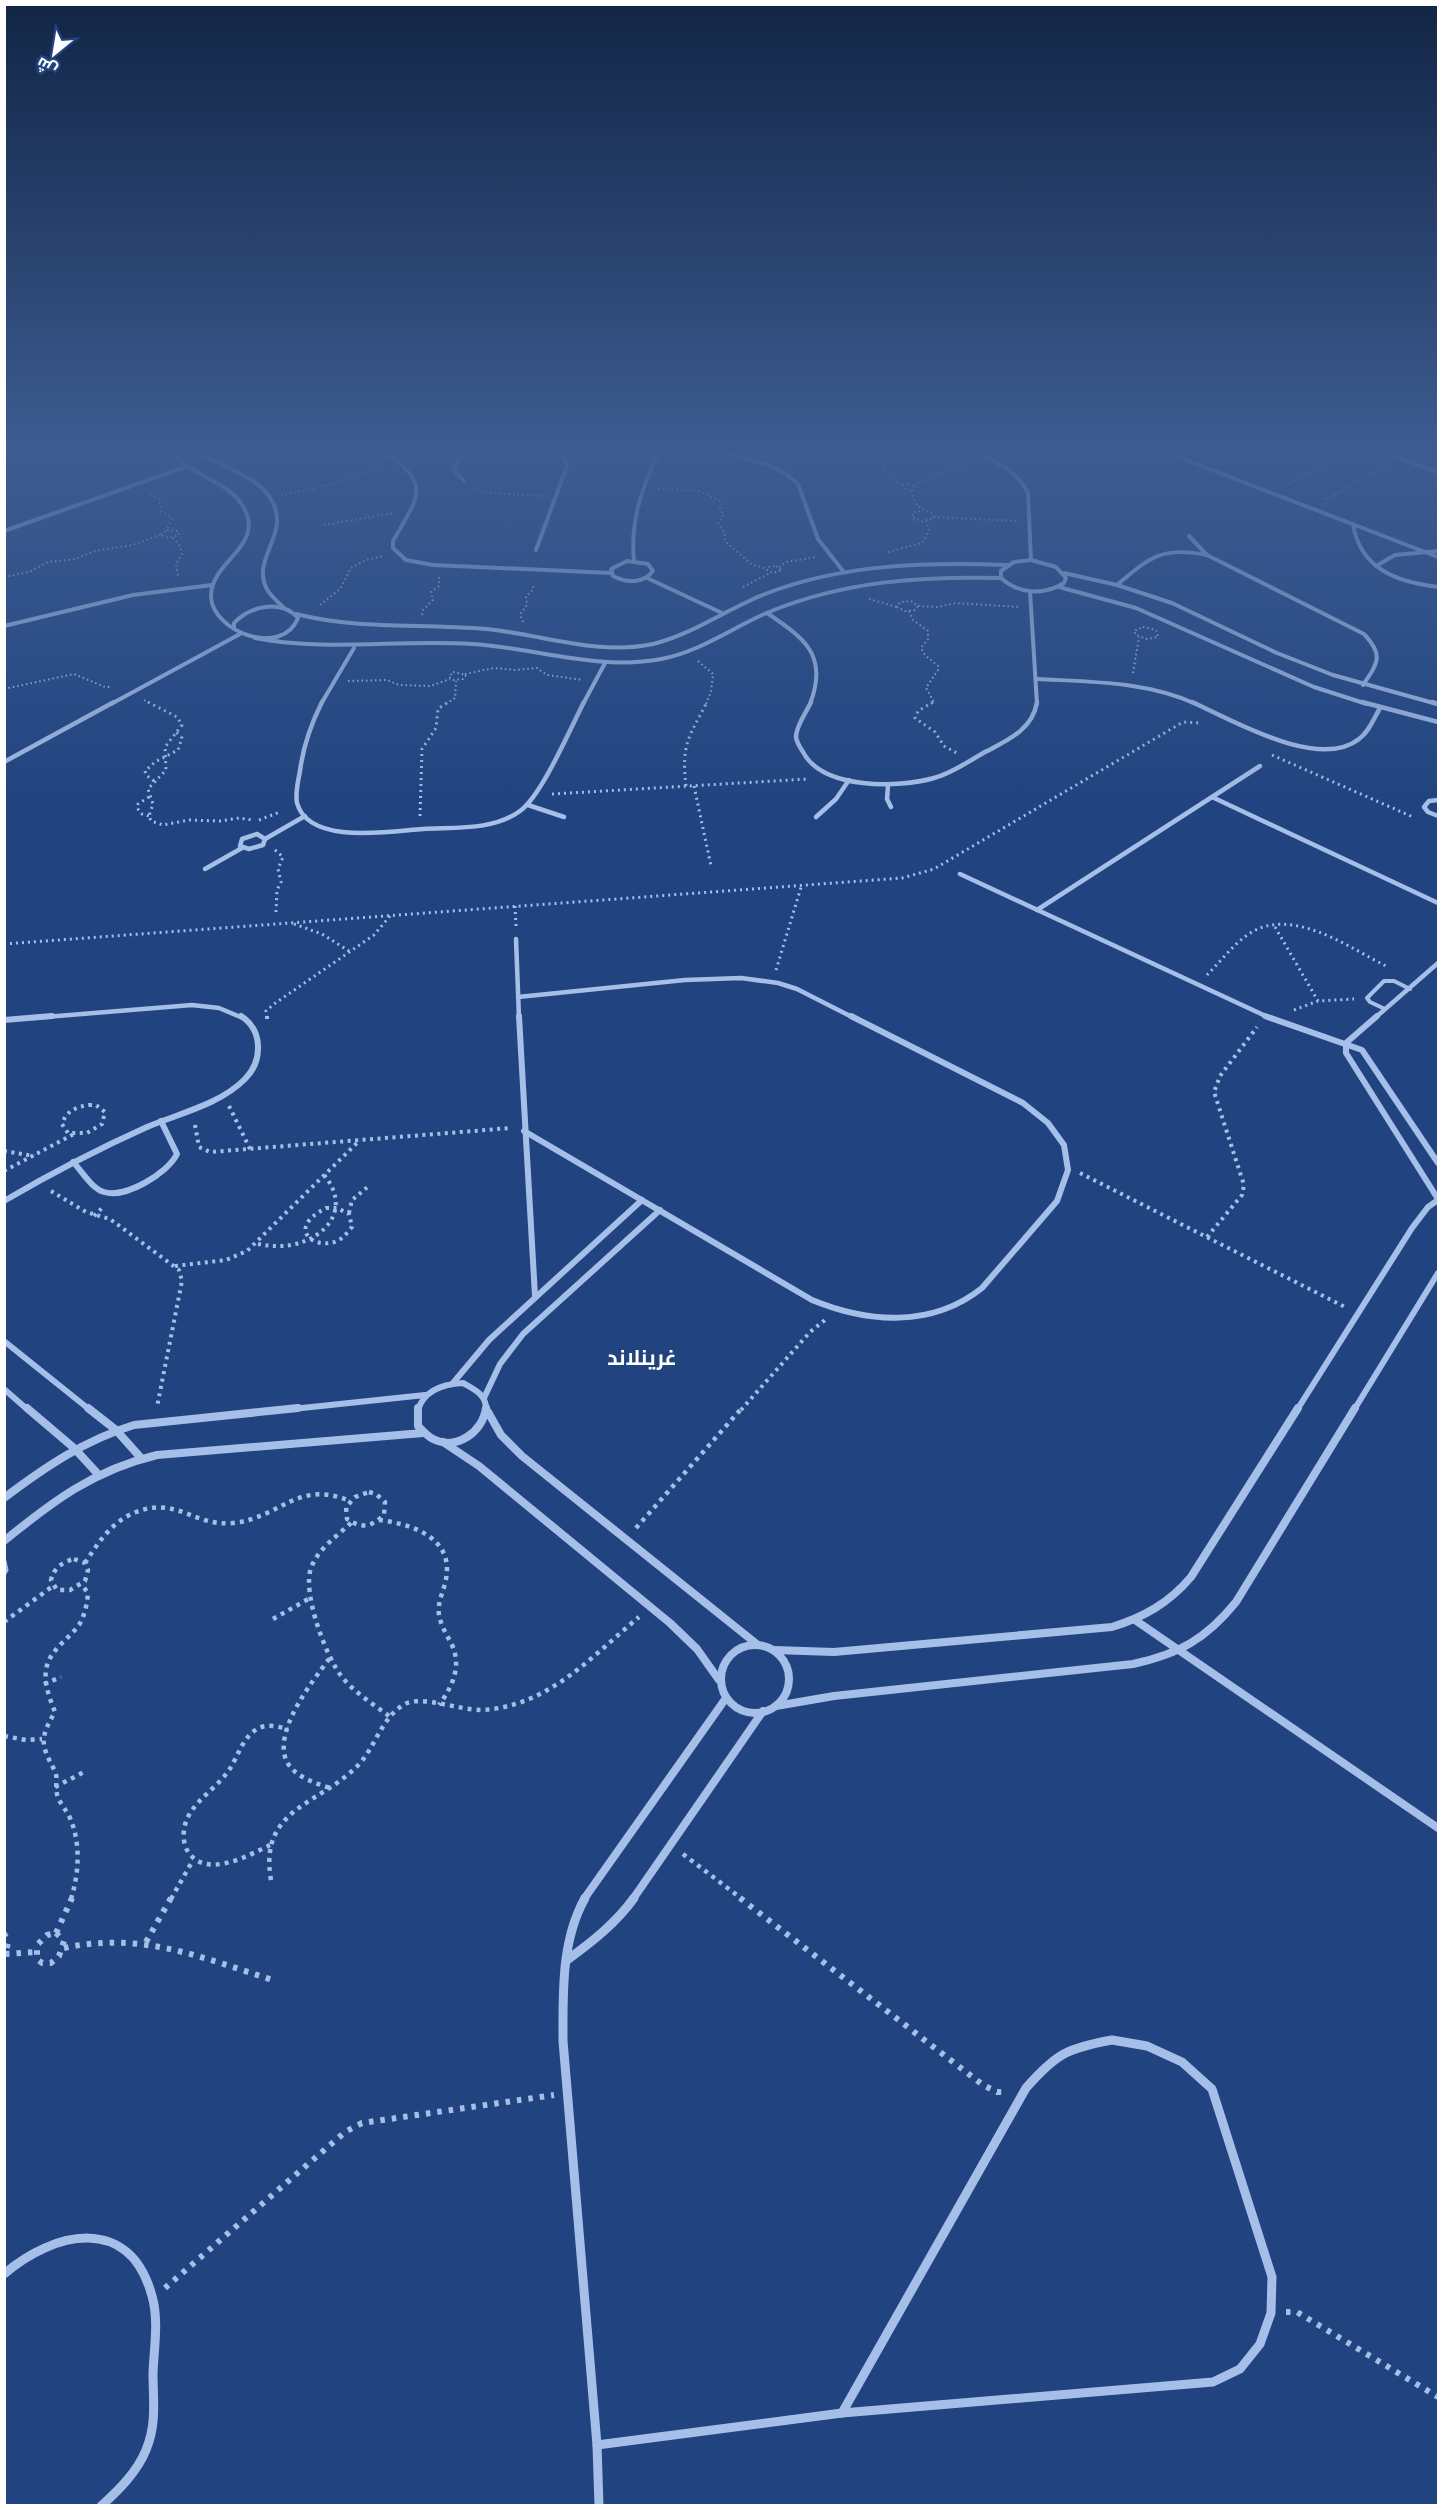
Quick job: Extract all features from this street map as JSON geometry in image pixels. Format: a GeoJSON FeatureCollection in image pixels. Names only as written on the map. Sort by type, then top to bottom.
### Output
{"type":"FeatureCollection","features":[{"type":"Feature","properties":{"kind":"street"},"geometry":{"type":"LineString","coordinates":[[225,569],[212,585],[211,596],[214,607],[240,634],[255,638],[299,647],[354,648],[412,643],[474,644],[605,663],[642,662],[686,653],[767,613],[795,602],[854,585],[926,578],[1001,578],[1012,587],[1030,591],[1050,590],[1064,583],[1066,578],[1064,573]]}},
{"type":"Feature","properties":{"kind":"street"},"geometry":{"type":"LineString","coordinates":[[262,569],[264,587],[285,608],[316,620],[364,627],[422,626],[486,629],[596,647],[646,645],[690,632],[722,613],[779,589],[843,571],[862,569]]}},
{"type":"Feature","properties":{"kind":"street"},"geometry":{"type":"LineString","coordinates":[[516,569],[611,573],[617,578],[629,581],[647,578],[722,613]]}},
{"type":"Feature","properties":{"kind":"street"},"geometry":{"type":"LineString","coordinates":[[611,573],[613,569]]}},
{"type":"Feature","properties":{"kind":"street"},"geometry":{"type":"LineString","coordinates":[[647,578],[651,574],[651,569]]}},
{"type":"Feature","properties":{"kind":"street"},"geometry":{"type":"LineString","coordinates":[[1001,578],[1003,569]]}},
{"type":"Feature","properties":{"kind":"street"},"geometry":{"type":"LineString","coordinates":[[1059,569],[1064,573],[1118,585],[1172,603],[1304,665],[1363,685],[1438,704]]}},
{"type":"Feature","properties":{"kind":"street"},"geometry":{"type":"LineString","coordinates":[[1118,585],[1136,569]]}},
{"type":"Feature","properties":{"kind":"street"},"geometry":{"type":"LineString","coordinates":[[1235,569],[1364,634],[1378,652],[1378,661],[1363,685]]}},
{"type":"Feature","properties":{"kind":"street"},"geometry":{"type":"LineString","coordinates":[[1382,569],[1401,580],[1437,586]]}},
{"type":"Feature","properties":{"kind":"street"},"geometry":{"type":"LineString","coordinates":[[4,626],[121,596],[212,585]]}},
{"type":"Feature","properties":{"kind":"street"},"geometry":{"type":"LineString","coordinates":[[1059,587],[1136,608],[1285,676],[1380,708],[1438,722]]}},
{"type":"Feature","properties":{"kind":"street"},"geometry":{"type":"LineString","coordinates":[[767,613],[807,644],[815,660],[818,678],[815,696],[797,726],[796,740],[803,754],[816,767],[836,777],[888,785],[914,783],[937,777],[971,760],[1010,739],[1032,720],[1037,708],[1037,679],[1030,591]]}},
{"type":"Feature","properties":{"kind":"street"},"geometry":{"type":"LineString","coordinates":[[234,627],[237,618],[250,610],[268,607],[285,608]]}},
{"type":"Feature","properties":{"kind":"street"},"geometry":{"type":"LineString","coordinates":[[255,638],[274,637],[289,631],[297,622],[296,614]]}},
{"type":"Feature","properties":{"kind":"street"},"geometry":{"type":"LineString","coordinates":[[4,762],[240,634]]}},
{"type":"Feature","properties":{"kind":"street"},"geometry":{"type":"LineString","coordinates":[[354,648],[333,680],[314,716],[300,766],[297,805],[305,816],[319,825],[339,831],[361,833],[483,825],[501,821],[528,805],[605,663]]}},
{"type":"Feature","properties":{"kind":"street"},"geometry":{"type":"LineString","coordinates":[[1037,679],[1135,686],[1187,699],[1275,738],[1309,748],[1335,748],[1356,742],[1364,735],[1380,708]]}},
{"type":"Feature","properties":{"kind":"street"},"geometry":{"type":"LineString","coordinates":[[1037,910],[1260,766]]}},
{"type":"Feature","properties":{"kind":"street"},"geometry":{"type":"LineString","coordinates":[[816,817],[836,799],[849,780]]}},
{"type":"Feature","properties":{"kind":"street"},"geometry":{"type":"LineString","coordinates":[[888,785],[886,799],[891,807]]}},
{"type":"Feature","properties":{"kind":"street"},"geometry":{"type":"LineString","coordinates":[[1212,797],[1438,903]]}},
{"type":"Feature","properties":{"kind":"street"},"geometry":{"type":"LineString","coordinates":[[1438,800],[1426,802],[1424,807],[1428,812],[1438,816]]}},
{"type":"Feature","properties":{"kind":"street"},"geometry":{"type":"LineString","coordinates":[[528,805],[564,817]]}},
{"type":"Feature","properties":{"kind":"street"},"geometry":{"type":"LineString","coordinates":[[206,869],[242,848],[253,849],[263,845],[265,839],[305,816]]}},
{"type":"Feature","properties":{"kind":"street"},"geometry":{"type":"LineString","coordinates":[[242,848],[240,841],[249,835],[261,835],[265,839]]}},
{"type":"Feature","properties":{"kind":"street"},"geometry":{"type":"LineString","coordinates":[[960,874],[1280,1023],[1362,1050],[1438,1163]]}},
{"type":"Feature","properties":{"kind":"street"},"geometry":{"type":"LineString","coordinates":[[516,939],[524,1129],[536,1296]]}},
{"type":"Feature","properties":{"kind":"street"},"geometry":{"type":"LineString","coordinates":[[4,1498],[74,1448],[116,1430],[154,1423],[425,1395],[438,1387],[453,1383],[472,1386],[484,1398],[488,1412],[501,1436],[522,1456],[758,1645],[774,1650],[834,1652],[1112,1627],[1135,1620],[1163,1606],[1185,1587],[1420,1216],[1438,1199],[1346,1053],[1346,1044],[1438,963]]}},
{"type":"Feature","properties":{"kind":"street"},"geometry":{"type":"LineString","coordinates":[[518,997],[722,976],[761,978],[797,988],[1023,1103],[1041,1116],[1056,1132],[1065,1149],[1069,1167],[1066,1185],[1057,1201],[980,1290],[957,1304],[931,1313],[901,1318],[870,1317],[840,1311],[812,1300],[524,1129]]}},
{"type":"Feature","properties":{"kind":"street"},"geometry":{"type":"LineString","coordinates":[[4,1020],[192,1005],[217,1007],[238,1015],[253,1028],[260,1044],[257,1062],[244,1080],[224,1096],[161,1121],[73,1162],[4,1201]]}},
{"type":"Feature","properties":{"kind":"street"},"geometry":{"type":"LineString","coordinates":[[73,1162],[100,1190],[115,1194],[124,1191],[166,1170],[176,1160],[177,1154],[161,1121]]}},
{"type":"Feature","properties":{"kind":"street"},"geometry":{"type":"LineString","coordinates":[[453,1383],[489,1340],[642,1200]]}},
{"type":"Feature","properties":{"kind":"street"},"geometry":{"type":"LineString","coordinates":[[484,1398],[500,1364],[523,1334],[660,1210]]}},
{"type":"Feature","properties":{"kind":"street"},"geometry":{"type":"LineString","coordinates":[[4,1540],[60,1496],[98,1473],[141,1458],[423,1433],[443,1442],[487,1473],[652,1608],[697,1649],[719,1680],[726,1698],[742,1710],[763,1711],[776,1706],[834,1696],[1133,1664],[1158,1659],[1182,1650],[1204,1638],[1222,1621],[1236,1602],[1438,1273]]}},
{"type":"Feature","properties":{"kind":"street"},"geometry":{"type":"LineString","coordinates":[[4,1341],[116,1430],[141,1458]]}},
{"type":"Feature","properties":{"kind":"street"},"geometry":{"type":"LineString","coordinates":[[4,1389],[74,1448],[98,1473]]}},
{"type":"Feature","properties":{"kind":"street"},"geometry":{"type":"LineString","coordinates":[[423,1433],[418,1426],[416,1410],[425,1395]]}},
{"type":"Feature","properties":{"kind":"street"},"geometry":{"type":"LineString","coordinates":[[443,1442],[468,1438],[477,1431],[488,1412]]}},
{"type":"Feature","properties":{"kind":"street"},"geometry":{"type":"LineString","coordinates":[[1135,1620],[1182,1650],[1438,1828]]}},
{"type":"Feature","properties":{"kind":"street"},"geometry":{"type":"LineString","coordinates":[[719,1680],[724,1661],[730,1654],[739,1648],[758,1645]]}},
{"type":"Feature","properties":{"kind":"street"},"geometry":{"type":"LineString","coordinates":[[774,1650],[783,1658],[790,1678],[789,1689],[784,1699],[776,1706]]}},
{"type":"Feature","properties":{"kind":"street"},"geometry":{"type":"LineString","coordinates":[[599,2505],[597,2445],[562,2012],[567,1960],[575,1918],[583,1900],[726,1698]]}},
{"type":"Feature","properties":{"kind":"street"},"geometry":{"type":"LineString","coordinates":[[567,1960],[613,1923],[763,1711]]}},
{"type":"Feature","properties":{"kind":"street"},"geometry":{"type":"LineString","coordinates":[[597,2445],[842,2413],[1213,2382],[1240,2369],[1260,2344],[1271,2313],[1272,2277],[1212,2089],[1182,2062],[1148,2046],[1112,2040],[1079,2046],[1049,2062],[1026,2088],[842,2413]]}},
{"type":"Feature","properties":{"kind":"street"},"geometry":{"type":"LineString","coordinates":[[4,2274],[22,2257],[55,2240],[88,2236],[117,2246],[140,2267],[153,2299],[153,2428],[140,2462],[118,2493],[101,2505]]}},
{"type":"Feature","properties":{"kind":"lane"},"geometry":{"type":"LineString","coordinates":[[1385,1010],[1368,1000],[1369,996],[1387,980],[1410,988]]}},
{"type":"Feature","properties":{"kind":"lane"},"geometry":{"type":"LineString","coordinates":[[4,1561],[6,1570],[4,1573]]}},
{"type":"Feature","properties":{"kind":"path"},"geometry":{"type":"LineString","coordinates":[[4,578],[34,569]]}},
{"type":"Feature","properties":{"kind":"path"},"geometry":{"type":"LineString","coordinates":[[176,569],[176,572],[190,586]]}},
{"type":"Feature","properties":{"kind":"path"},"geometry":{"type":"LineString","coordinates":[[316,620],[321,602],[340,589],[350,569]]}},
{"type":"Feature","properties":{"kind":"path"},"geometry":{"type":"LineString","coordinates":[[422,626],[420,621],[423,610],[433,600],[431,591],[440,584],[439,577],[443,569]]}},
{"type":"Feature","properties":{"kind":"path"},"geometry":{"type":"LineString","coordinates":[[768,569],[770,573],[779,573],[781,569]]}},
{"type":"Feature","properties":{"kind":"path"},"geometry":{"type":"LineString","coordinates":[[524,634],[525,627],[520,615],[527,605],[526,596],[534,587],[532,581],[536,570]]}},
{"type":"Feature","properties":{"kind":"path"},"geometry":{"type":"LineString","coordinates":[[918,606],[917,609],[909,611],[899,609],[898,603],[907,600],[918,606],[937,607],[956,603],[1031,608]]}},
{"type":"Feature","properties":{"kind":"path"},"geometry":{"type":"LineString","coordinates":[[909,611],[913,620],[928,631],[928,639],[921,648],[925,656],[938,666],[938,670],[926,688],[933,702],[918,711],[915,718],[935,732],[944,746],[971,760]]}},
{"type":"Feature","properties":{"kind":"path"},"geometry":{"type":"LineString","coordinates":[[1135,686],[1132,663],[1138,637],[1134,631],[1143,627],[1156,630],[1159,634],[1152,639],[1138,637]]}},
{"type":"Feature","properties":{"kind":"path"},"geometry":{"type":"LineString","coordinates":[[686,653],[713,674],[714,686],[712,695],[687,741],[684,767],[686,786]]}},
{"type":"Feature","properties":{"kind":"path"},"geometry":{"type":"LineString","coordinates":[[450,679],[449,675],[453,672],[465,674],[494,668],[537,668],[554,677],[596,681]]}},
{"type":"Feature","properties":{"kind":"path"},"geometry":{"type":"LineString","coordinates":[[4,689],[74,674],[105,687],[114,686]]}},
{"type":"Feature","properties":{"kind":"path"},"geometry":{"type":"LineString","coordinates":[[333,680],[387,680],[399,685],[429,686],[450,679],[456,681],[463,679],[465,674]]}},
{"type":"Feature","properties":{"kind":"path"},"geometry":{"type":"LineString","coordinates":[[420,829],[422,749],[436,728],[438,710],[455,698],[456,681]]}},
{"type":"Feature","properties":{"kind":"path"},"geometry":{"type":"LineString","coordinates":[[130,694],[177,717],[182,725],[165,747],[166,770],[148,789],[153,809],[149,816]]}},
{"type":"Feature","properties":{"kind":"path"},"geometry":{"type":"LineString","coordinates":[[4,944],[902,878],[934,869],[1180,724],[1188,721],[1200,723]]}},
{"type":"Feature","properties":{"kind":"path"},"geometry":{"type":"LineString","coordinates":[[154,781],[146,775],[146,771],[152,763],[176,752],[182,745],[182,738],[176,732]]}},
{"type":"Feature","properties":{"kind":"path"},"geometry":{"type":"LineString","coordinates":[[1270,754],[1418,819]]}},
{"type":"Feature","properties":{"kind":"path"},"geometry":{"type":"LineString","coordinates":[[535,795],[836,777]]}},
{"type":"Feature","properties":{"kind":"path"},"geometry":{"type":"LineString","coordinates":[[694,786],[711,866]]}},
{"type":"Feature","properties":{"kind":"path"},"geometry":{"type":"LineString","coordinates":[[150,797],[138,804],[137,808],[142,814],[149,816],[154,824],[163,825],[189,820],[220,821],[239,818],[260,820],[297,805]]}},
{"type":"Feature","properties":{"kind":"path"},"geometry":{"type":"LineString","coordinates":[[263,845],[275,850],[283,857],[278,869],[280,882],[277,890],[276,912]]}},
{"type":"Feature","properties":{"kind":"path"},"geometry":{"type":"LineString","coordinates":[[761,978],[774,973],[778,967],[802,884]]}},
{"type":"Feature","properties":{"kind":"path"},"geometry":{"type":"LineString","coordinates":[[515,906],[516,939]]}},
{"type":"Feature","properties":{"kind":"path"},"geometry":{"type":"LineString","coordinates":[[260,1044],[270,1031],[266,1011],[374,935],[390,916]]}},
{"type":"Feature","properties":{"kind":"path"},"geometry":{"type":"LineString","coordinates":[[289,922],[322,934],[349,951]]}},
{"type":"Feature","properties":{"kind":"path"},"geometry":{"type":"LineString","coordinates":[[1197,985],[1247,935],[1254,931],[1290,924],[1300,926],[1418,981]]}},
{"type":"Feature","properties":{"kind":"path"},"geometry":{"type":"LineString","coordinates":[[1275,927],[1318,1001]]}},
{"type":"Feature","properties":{"kind":"path"},"geometry":{"type":"LineString","coordinates":[[1280,1023],[1290,1013],[1318,1001],[1368,1000]]}},
{"type":"Feature","properties":{"kind":"path"},"geometry":{"type":"LineString","coordinates":[[1207,1237],[1242,1195],[1244,1185],[1215,1102],[1215,1083],[1265,1016]]}},
{"type":"Feature","properties":{"kind":"path"},"geometry":{"type":"LineString","coordinates":[[224,1096],[250,1149]]}},
{"type":"Feature","properties":{"kind":"path"},"geometry":{"type":"LineString","coordinates":[[4,1171],[74,1134],[82,1134],[98,1128],[103,1123],[105,1112],[96,1105],[89,1105],[67,1113],[62,1124],[68,1132],[74,1134]]}},
{"type":"Feature","properties":{"kind":"path"},"geometry":{"type":"LineString","coordinates":[[221,1112],[230,1108]]}},
{"type":"Feature","properties":{"kind":"path"},"geometry":{"type":"LineString","coordinates":[[199,1121],[194,1126],[199,1147],[210,1152],[524,1129]]}},
{"type":"Feature","properties":{"kind":"path"},"geometry":{"type":"LineString","coordinates":[[174,1266],[226,1260],[247,1251],[257,1244],[360,1140]]}},
{"type":"Feature","properties":{"kind":"path"},"geometry":{"type":"LineString","coordinates":[[4,1151],[35,1156]]}},
{"type":"Feature","properties":{"kind":"path"},"geometry":{"type":"LineString","coordinates":[[1069,1167],[1358,1314]]}},
{"type":"Feature","properties":{"kind":"path"},"geometry":{"type":"LineString","coordinates":[[257,1244],[282,1246],[308,1239],[327,1225],[337,1208],[337,1190],[324,1175]]}},
{"type":"Feature","properties":{"kind":"path"},"geometry":{"type":"LineString","coordinates":[[349,1214],[337,1208],[326,1208],[309,1217],[304,1224],[304,1232],[308,1239],[323,1244],[341,1239],[352,1227],[349,1214],[351,1200],[370,1185]]}},
{"type":"Feature","properties":{"kind":"path"},"geometry":{"type":"LineString","coordinates":[[49,1190],[86,1212],[110,1219],[178,1270],[182,1281],[154,1423]]}},
{"type":"Feature","properties":{"kind":"path"},"geometry":{"type":"LineString","coordinates":[[626,1540],[810,1332],[840,1311]]}},
{"type":"Feature","properties":{"kind":"path"},"geometry":{"type":"LineString","coordinates":[[85,1563],[106,1532],[134,1512],[148,1508],[162,1505],[175,1506],[205,1523],[220,1525],[248,1521],[314,1493],[327,1492],[350,1501]]}},
{"type":"Feature","properties":{"kind":"path"},"geometry":{"type":"LineString","coordinates":[[380,1520],[386,1508],[381,1497],[369,1492],[350,1501],[346,1513],[351,1523],[365,1527],[380,1520],[411,1525],[421,1529],[439,1544],[444,1554],[447,1575],[440,1594],[439,1614],[444,1633],[456,1656],[457,1669],[454,1683],[439,1705]]}},
{"type":"Feature","properties":{"kind":"path"},"geometry":{"type":"LineString","coordinates":[[351,1523],[323,1550],[314,1563],[309,1576],[310,1598],[329,1659],[337,1673],[355,1692],[389,1716]]}},
{"type":"Feature","properties":{"kind":"path"},"geometry":{"type":"LineString","coordinates":[[53,1586],[52,1575],[61,1564],[74,1559],[85,1563]]}},
{"type":"Feature","properties":{"kind":"path"},"geometry":{"type":"LineString","coordinates":[[53,1586],[62,1592],[76,1589],[88,1573],[85,1563]]}},
{"type":"Feature","properties":{"kind":"path"},"geometry":{"type":"LineString","coordinates":[[56,1933],[64,1941],[64,1948],[55,1961],[48,1964],[41,1963],[35,1952],[41,1939],[56,1933],[73,1899],[77,1861],[74,1829],[69,1815],[56,1798],[56,1773],[47,1764],[43,1752],[42,1739],[46,1725],[55,1712],[44,1684],[45,1668],[51,1654],[82,1621],[86,1613],[88,1593],[82,1584]]}},
{"type":"Feature","properties":{"kind":"path"},"geometry":{"type":"LineString","coordinates":[[4,1622],[53,1586]]}},
{"type":"Feature","properties":{"kind":"path"},"geometry":{"type":"LineString","coordinates":[[273,1619],[310,1598]]}},
{"type":"Feature","properties":{"kind":"path"},"geometry":{"type":"LineString","coordinates":[[288,1729],[266,1725],[253,1731],[226,1774],[190,1812],[184,1826],[184,1842],[193,1860],[204,1864],[227,1862],[242,1858],[270,1844],[297,1809],[330,1788],[360,1763],[373,1746],[389,1716],[402,1706],[414,1701],[454,1708],[485,1709],[517,1705],[535,1699],[551,1690],[652,1608]]}},
{"type":"Feature","properties":{"kind":"path"},"geometry":{"type":"LineString","coordinates":[[329,1659],[303,1695],[288,1729],[284,1742],[284,1754],[297,1773],[330,1788]]}},
{"type":"Feature","properties":{"kind":"path"},"geometry":{"type":"LineString","coordinates":[[44,1684],[61,1677]]}},
{"type":"Feature","properties":{"kind":"path"},"geometry":{"type":"LineString","coordinates":[[4,1736],[26,1740],[42,1739]]}},
{"type":"Feature","properties":{"kind":"path"},"geometry":{"type":"LineString","coordinates":[[55,1787],[84,1772]]}},
{"type":"Feature","properties":{"kind":"path"},"geometry":{"type":"LineString","coordinates":[[270,1844],[271,1880]]}},
{"type":"Feature","properties":{"kind":"path"},"geometry":{"type":"LineString","coordinates":[[670,1844],[983,2085],[997,2092],[1026,2088]]}},
{"type":"Feature","properties":{"kind":"path"},"geometry":{"type":"LineString","coordinates":[[146,1942],[193,1860]]}},
{"type":"Feature","properties":{"kind":"path"},"geometry":{"type":"LineString","coordinates":[[4,1933],[8,1943],[5,1955],[35,1952]]}},
{"type":"Feature","properties":{"kind":"path"},"geometry":{"type":"LineString","coordinates":[[64,1948],[92,1941],[146,1942],[276,1981]]}},
{"type":"Feature","properties":{"kind":"path"},"geometry":{"type":"LineString","coordinates":[[153,2299],[345,2132],[362,2123],[567,2094]]}},
{"type":"Feature","properties":{"kind":"path"},"geometry":{"type":"LineString","coordinates":[[1271,2313],[1297,2312],[1438,2397]]}},
{"type":"Feature","properties":{"kind":"district","name":"غرينلاند"},"geometry":{"type":"Point","coordinates":[642,1357]}}]}
